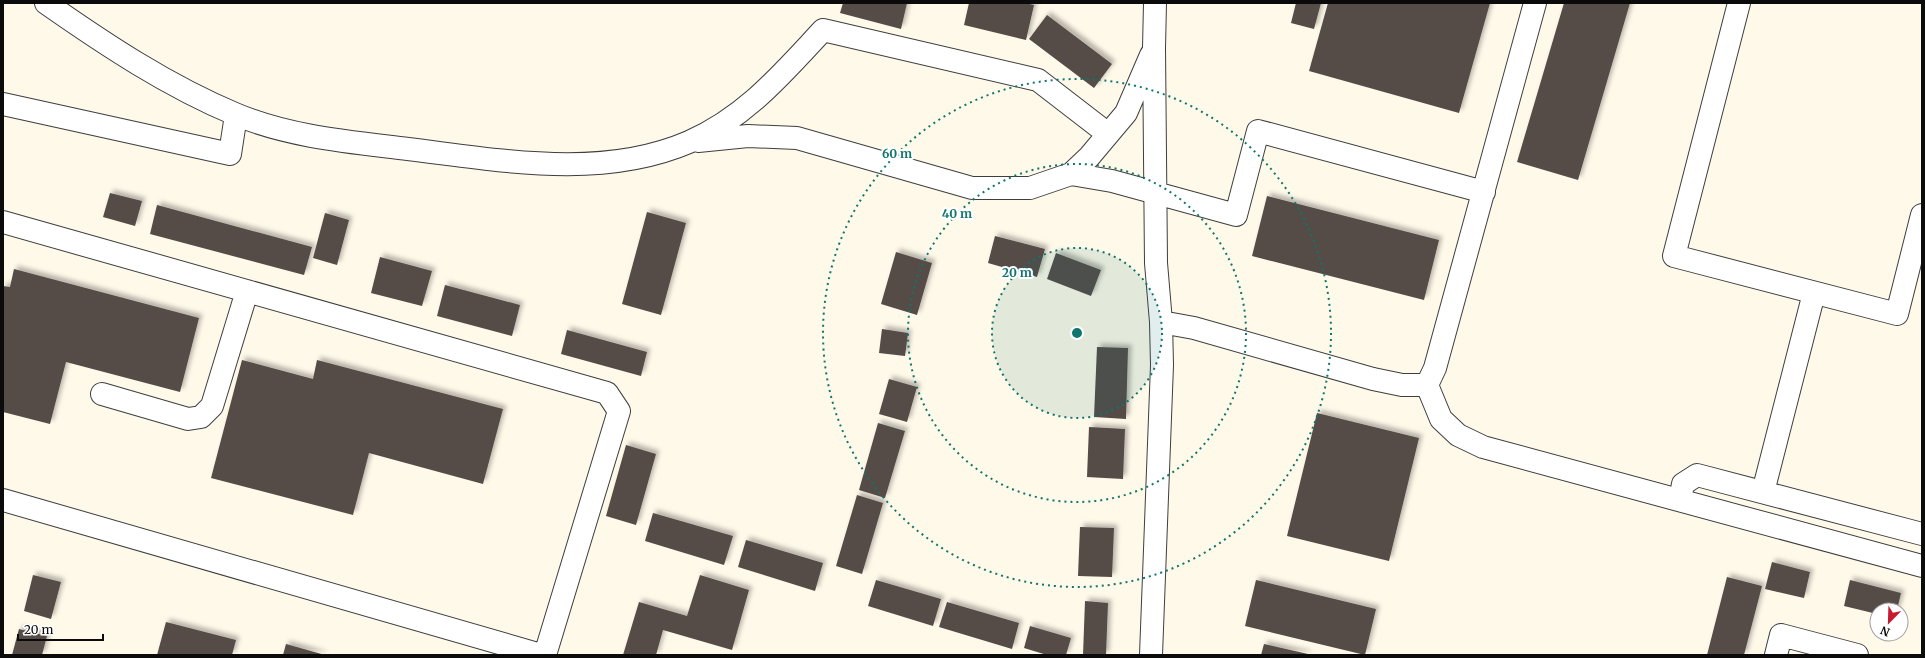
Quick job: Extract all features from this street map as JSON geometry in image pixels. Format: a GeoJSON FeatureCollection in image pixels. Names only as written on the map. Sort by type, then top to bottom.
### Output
{"type":"FeatureCollection","features":[{"type":"Feature","properties":{"kind":"lane"},"geometry":{"type":"LineString","coordinates":[[46,3],[90,34],[140,65],[189,92],[236,115],[284,130],[372,145],[534,164],[605,162],[652,154],[689,142],[738,114],[769,89],[823,30],[1038,80],[1108,134]]}},
{"type":"Feature","properties":{"kind":"lane"},"geometry":{"type":"LineString","coordinates":[[1151,655],[1162,365],[1161,322],[1156,263],[1154,48],[1156,3]]}},
{"type":"Feature","properties":{"kind":"lane"},"geometry":{"type":"LineString","coordinates":[[1535,3],[1435,368],[1427,385],[1441,419],[1458,435],[1483,447],[1922,566]]}},
{"type":"Feature","properties":{"kind":"lane"},"geometry":{"type":"LineString","coordinates":[[1739,3],[1674,256],[1897,314],[1922,215]]}},
{"type":"Feature","properties":{"kind":"lane"},"geometry":{"type":"LineString","coordinates":[[689,142],[748,136],[797,138],[972,188],[1030,188],[1071,174],[1089,157],[1126,113],[1154,48]]}},
{"type":"Feature","properties":{"kind":"lane"},"geometry":{"type":"LineString","coordinates":[[3,104],[230,154],[236,115]]}},
{"type":"Feature","properties":{"kind":"lane"},"geometry":{"type":"LineString","coordinates":[[1071,174],[1112,181],[1236,215],[1258,132],[1484,192]]}},
{"type":"Feature","properties":{"kind":"lane"},"geometry":{"type":"LineString","coordinates":[[3,222],[607,393],[619,412],[545,655]]}},
{"type":"Feature","properties":{"kind":"lane"},"geometry":{"type":"LineString","coordinates":[[102,394],[188,419],[201,417],[212,406],[247,291]]}},
{"type":"Feature","properties":{"kind":"lane"},"geometry":{"type":"LineString","coordinates":[[1763,492],[1814,292]]}},
{"type":"Feature","properties":{"kind":"lane"},"geometry":{"type":"LineString","coordinates":[[1161,322],[1194,328],[1373,379],[1402,385],[1427,385]]}},
{"type":"Feature","properties":{"kind":"lane"},"geometry":{"type":"LineString","coordinates":[[1680,500],[1683,484],[1697,475],[1922,534]]}},
{"type":"Feature","properties":{"kind":"lane"},"geometry":{"type":"LineString","coordinates":[[3,500],[541,655]]}},
{"type":"Feature","properties":{"kind":"lane"},"geometry":{"type":"LineString","coordinates":[[1776,655],[1781,635],[1857,655]]}},
{"type":"Feature","properties":{"kind":"building"},"geometry":{"type":"Polygon","coordinates":[[[843,3],[907,3],[901,29],[840,13],[843,3]]]}},
{"type":"Feature","properties":{"kind":"building"},"geometry":{"type":"Polygon","coordinates":[[[969,3],[1025,3],[1034,5],[1026,40],[964,25],[969,3]]]}},
{"type":"Feature","properties":{"kind":"building"},"geometry":{"type":"Polygon","coordinates":[[[1296,3],[1321,3],[1314,29],[1291,23],[1296,3]]]}},
{"type":"Feature","properties":{"kind":"building"},"geometry":{"type":"Polygon","coordinates":[[[1328,3],[1490,3],[1459,113],[1309,71],[1328,3]]]}},
{"type":"Feature","properties":{"kind":"building"},"geometry":{"type":"Polygon","coordinates":[[[1564,3],[1630,3],[1578,180],[1517,162],[1564,3]]]}},
{"type":"Feature","properties":{"kind":"building"},"geometry":{"type":"Polygon","coordinates":[[[1047,15],[1112,64],[1094,88],[1029,39],[1047,15]]]}},
{"type":"Feature","properties":{"kind":"building"},"geometry":{"type":"Polygon","coordinates":[[[110,193],[142,201],[135,226],[103,217],[110,193]]]}},
{"type":"Feature","properties":{"kind":"building"},"geometry":{"type":"Polygon","coordinates":[[[1267,196],[1439,240],[1424,300],[1252,256],[1267,196]]]}},
{"type":"Feature","properties":{"kind":"building"},"geometry":{"type":"Polygon","coordinates":[[[157,205],[312,247],[304,275],[150,234],[157,205]]]}},
{"type":"Feature","properties":{"kind":"building"},"geometry":{"type":"Polygon","coordinates":[[[647,212],[686,223],[661,315],[622,304],[647,212]]]}},
{"type":"Feature","properties":{"kind":"building"},"geometry":{"type":"Polygon","coordinates":[[[325,213],[349,220],[337,265],[313,258],[325,213]]]}},
{"type":"Feature","properties":{"kind":"building"},"geometry":{"type":"Polygon","coordinates":[[[995,236],[1045,249],[1037,277],[988,263],[995,236]]]}},
{"type":"Feature","properties":{"kind":"building"},"geometry":{"type":"Polygon","coordinates":[[[896,252],[932,263],[917,315],[881,304],[896,252]]]}},
{"type":"Feature","properties":{"kind":"building"},"geometry":{"type":"Polygon","coordinates":[[[1056,253],[1101,270],[1091,296],[1047,279],[1056,253]]]}},
{"type":"Feature","properties":{"kind":"building"},"geometry":{"type":"Polygon","coordinates":[[[380,257],[432,271],[422,306],[371,293],[380,257]]]}},
{"type":"Feature","properties":{"kind":"building"},"geometry":{"type":"Polygon","coordinates":[[[14,269],[199,318],[180,392],[66,362],[50,424],[3,412],[3,286],[10,287],[14,269]]]}},
{"type":"Feature","properties":{"kind":"building"},"geometry":{"type":"Polygon","coordinates":[[[445,285],[520,305],[512,336],[437,316],[445,285]]]}},
{"type":"Feature","properties":{"kind":"building"},"geometry":{"type":"Polygon","coordinates":[[[882,329],[908,333],[905,356],[879,353],[882,329]]]}},
{"type":"Feature","properties":{"kind":"building"},"geometry":{"type":"Polygon","coordinates":[[[567,330],[647,352],[641,376],[561,354],[567,330]]]}},
{"type":"Feature","properties":{"kind":"building"},"geometry":{"type":"Polygon","coordinates":[[[1097,347],[1128,348],[1126,419],[1094,417],[1097,347]]]}},
{"type":"Feature","properties":{"kind":"building"},"geometry":{"type":"Polygon","coordinates":[[[242,360],[313,379],[317,360],[503,409],[483,484],[369,453],[353,515],[211,478],[242,360]]]}},
{"type":"Feature","properties":{"kind":"building"},"geometry":{"type":"Polygon","coordinates":[[[889,379],[917,387],[907,422],[879,414],[889,379]]]}},
{"type":"Feature","properties":{"kind":"building"},"geometry":{"type":"Polygon","coordinates":[[[1317,413],[1419,438],[1389,561],[1287,536],[1317,413]]]}},
{"type":"Feature","properties":{"kind":"building"},"geometry":{"type":"Polygon","coordinates":[[[878,423],[905,431],[885,498],[859,490],[878,423]]]}},
{"type":"Feature","properties":{"kind":"building"},"geometry":{"type":"Polygon","coordinates":[[[1089,427],[1125,429],[1123,479],[1087,477],[1089,427]]]}},
{"type":"Feature","properties":{"kind":"building"},"geometry":{"type":"Polygon","coordinates":[[[626,445],[656,454],[636,525],[606,516],[626,445]]]}},
{"type":"Feature","properties":{"kind":"building"},"geometry":{"type":"Polygon","coordinates":[[[857,495],[883,503],[862,574],[836,566],[857,495]]]}},
{"type":"Feature","properties":{"kind":"building"},"geometry":{"type":"Polygon","coordinates":[[[653,513],[733,536],[724,565],[645,541],[653,513]]]}},
{"type":"Feature","properties":{"kind":"building"},"geometry":{"type":"Polygon","coordinates":[[[1080,527],[1114,528],[1112,577],[1078,576],[1080,527]]]}},
{"type":"Feature","properties":{"kind":"building"},"geometry":{"type":"Polygon","coordinates":[[[746,540],[823,563],[815,591],[738,567],[746,540]]]}},
{"type":"Feature","properties":{"kind":"building"},"geometry":{"type":"Polygon","coordinates":[[[1772,562],[1810,572],[1804,598],[1765,589],[1772,562]]]}},
{"type":"Feature","properties":{"kind":"building"},"geometry":{"type":"Polygon","coordinates":[[[33,575],[61,582],[51,619],[24,611],[33,575]]]}},
{"type":"Feature","properties":{"kind":"building"},"geometry":{"type":"Polygon","coordinates":[[[700,575],[749,590],[732,650],[663,630],[656,655],[623,655],[639,602],[687,616],[700,575]]]}},
{"type":"Feature","properties":{"kind":"building"},"geometry":{"type":"Polygon","coordinates":[[[1727,577],[1762,586],[1744,655],[1707,655],[1727,577]]]}},
{"type":"Feature","properties":{"kind":"building"},"geometry":{"type":"Polygon","coordinates":[[[876,580],[941,599],[933,626],[868,606],[876,580]]]}},
{"type":"Feature","properties":{"kind":"building"},"geometry":{"type":"Polygon","coordinates":[[[1256,580],[1376,609],[1365,655],[1245,626],[1256,580]]]}},
{"type":"Feature","properties":{"kind":"building"},"geometry":{"type":"Polygon","coordinates":[[[1850,580],[1901,593],[1899,602],[1869,602],[1869,612],[1844,606],[1850,580]]]}},
{"type":"Feature","properties":{"kind":"building"},"geometry":{"type":"Polygon","coordinates":[[[1085,601],[1108,603],[1106,655],[1083,655],[1085,601]]]}},
{"type":"Feature","properties":{"kind":"building"},"geometry":{"type":"Polygon","coordinates":[[[947,602],[1019,623],[1012,649],[939,627],[947,602]]]}},
{"type":"Feature","properties":{"kind":"building"},"geometry":{"type":"Polygon","coordinates":[[[166,622],[236,640],[232,655],[157,655],[166,622]]]}},
{"type":"Feature","properties":{"kind":"building"},"geometry":{"type":"Polygon","coordinates":[[[1030,626],[1071,638],[1066,655],[1047,655],[1024,648],[1030,626]]]}},
{"type":"Feature","properties":{"kind":"building"},"geometry":{"type":"Polygon","coordinates":[[[19,629],[47,636],[42,655],[12,655],[19,629]]]}},
{"type":"Feature","properties":{"kind":"building"},"geometry":{"type":"Polygon","coordinates":[[[286,644],[325,655],[283,655],[286,644]]]}},
{"type":"Feature","properties":{"kind":"building"},"geometry":{"type":"Polygon","coordinates":[[[1264,644],[1308,654],[1308,655],[1261,655],[1264,644]]]}}]}
